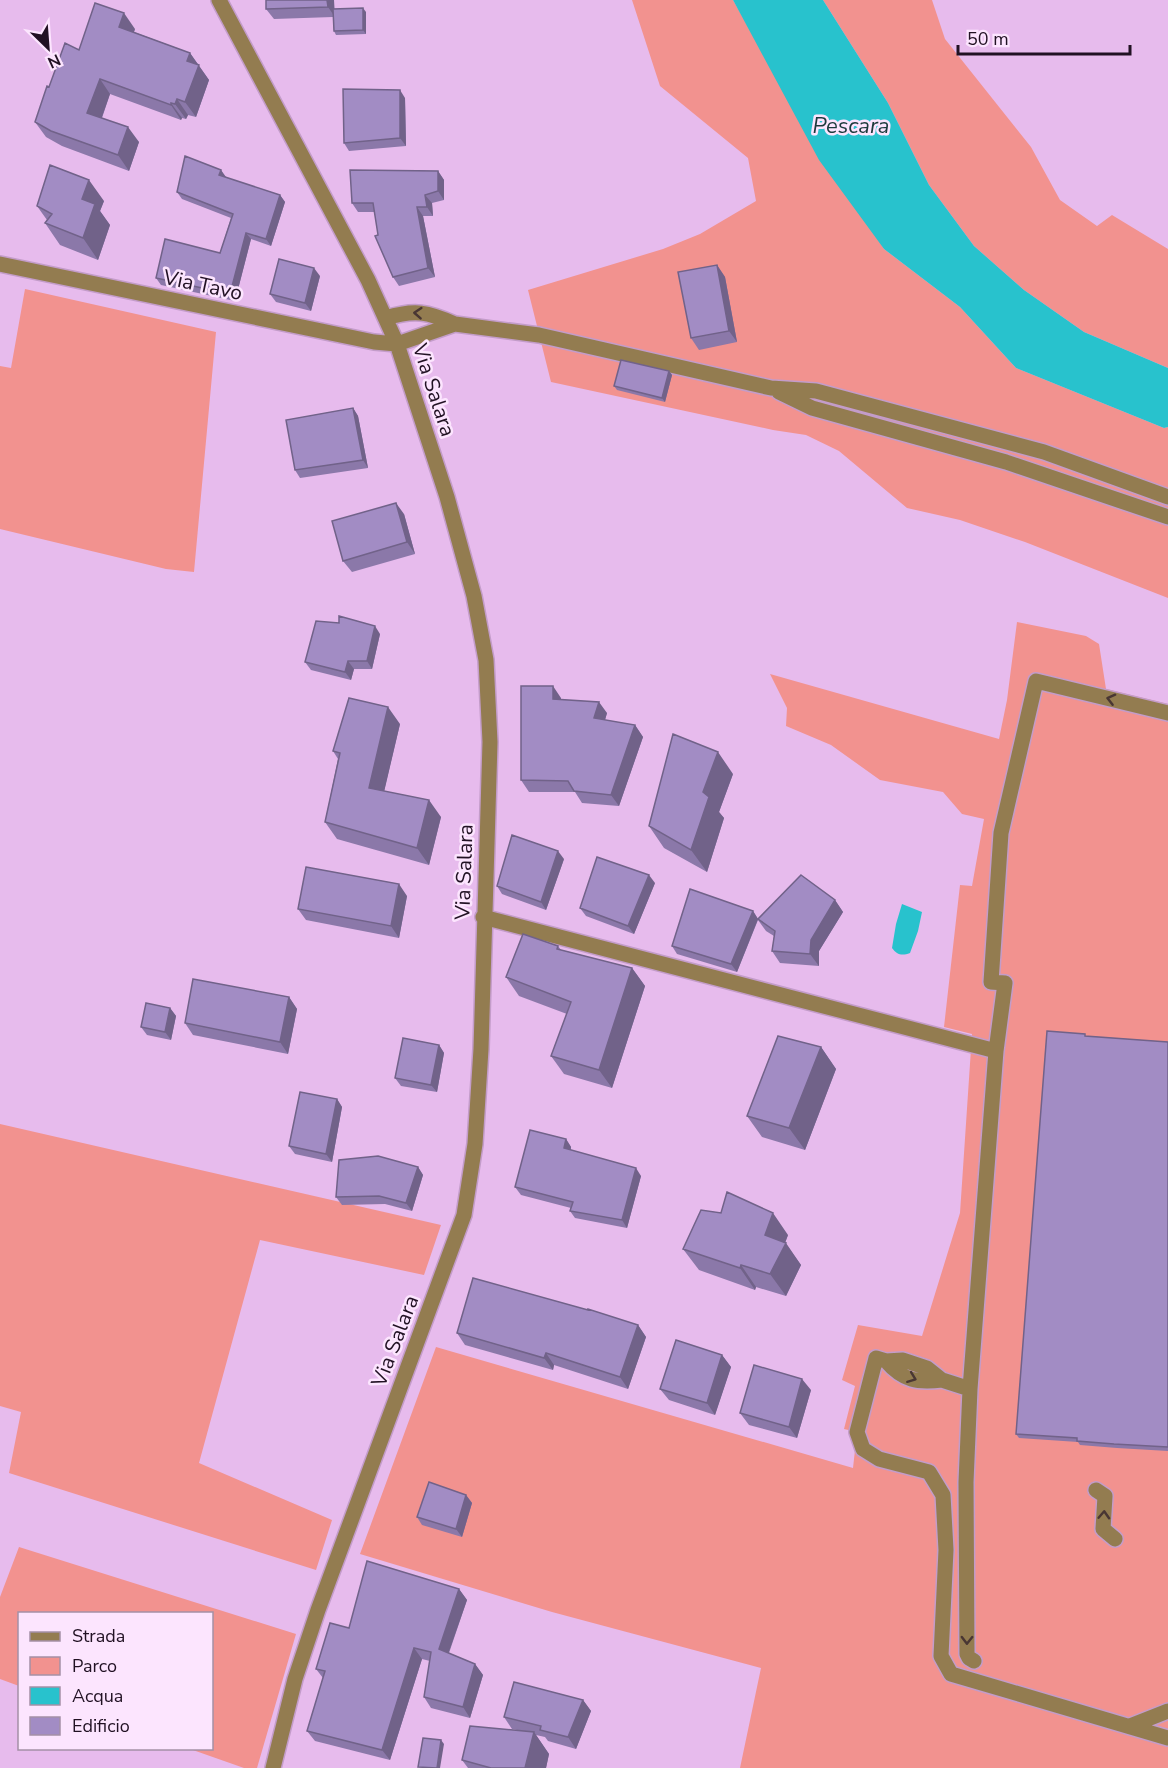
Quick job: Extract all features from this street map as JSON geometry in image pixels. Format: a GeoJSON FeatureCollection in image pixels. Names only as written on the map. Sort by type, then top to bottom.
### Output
{"type":"FeatureCollection","features":[{"type":"Feature","properties":{"kind":"street","name":"Via Salara"},"geometry":{"type":"LineString","coordinates":[[219,0],[386,318],[397,344],[447,497],[474,596],[486,660],[490,742],[475,1144],[464,1215],[318,1610],[295,1679],[273,1768]]}},
{"type":"Feature","properties":{"kind":"street","name":"Via Tavo"},"geometry":{"type":"LineString","coordinates":[[0,264],[374,342],[397,344]]}},
{"type":"Feature","properties":{"kind":"street"},"geometry":{"type":"LineString","coordinates":[[386,318],[405,312],[423,312],[455,324],[539,335],[771,388],[816,392],[1044,452],[1168,497]]}},
{"type":"Feature","properties":{"kind":"street"},"geometry":{"type":"LineString","coordinates":[[397,344],[455,324]]}},
{"type":"Feature","properties":{"kind":"street"},"geometry":{"type":"LineString","coordinates":[[771,388],[812,408],[1006,462],[1168,517]]}},
{"type":"Feature","properties":{"kind":"street"},"geometry":{"type":"LineString","coordinates":[[974,1661],[967,1654],[966,1482],[970,1389],[996,1051],[1005,983],[991,982],[1001,833],[1036,681],[1168,713]]}},
{"type":"Feature","properties":{"kind":"street"},"geometry":{"type":"LineString","coordinates":[[483,917],[996,1051]]}},
{"type":"Feature","properties":{"kind":"street"},"geometry":{"type":"LineString","coordinates":[[970,1389],[942,1380],[927,1368],[903,1360],[886,1361],[876,1358],[857,1432],[863,1449],[879,1459],[928,1472],[943,1495],[946,1550],[941,1656],[951,1674],[1168,1738]]}},
{"type":"Feature","properties":{"kind":"street"},"geometry":{"type":"LineString","coordinates":[[1096,1490],[1105,1496],[1103,1529],[1115,1539]]}},
{"type":"Feature","properties":{"kind":"street"},"geometry":{"type":"LineString","coordinates":[[1130,1726],[1168,1711]]}},
{"type":"Feature","properties":{"kind":"green space"},"geometry":{"type":"Polygon","coordinates":[[[632,0],[733,0],[773,71],[884,249],[960,307],[1016,368],[1164,428],[1168,427],[1168,598],[1025,542],[960,520],[907,508],[839,451],[806,435],[773,430],[551,382],[528,290],[663,249],[700,234],[756,201],[748,158],[660,86],[632,0]]]}},
{"type":"Feature","properties":{"kind":"green space"},"geometry":{"type":"Polygon","coordinates":[[[823,0],[932,0],[945,39],[1031,147],[1060,200],[1097,226],[1112,215],[1168,249],[1168,368],[1084,332],[1024,290],[974,246],[929,185],[888,103],[823,0]]]}},
{"type":"Feature","properties":{"kind":"green space"},"geometry":{"type":"Polygon","coordinates":[[[25,289],[216,332],[194,572],[166,569],[0,529],[0,366],[11,368],[25,289]]]}},
{"type":"Feature","properties":{"kind":"green space"},"geometry":{"type":"Polygon","coordinates":[[[1017,622],[1086,636],[1099,644],[1106,689],[1168,704],[1168,1768],[740,1768],[761,1668],[552,1612],[360,1554],[436,1347],[853,1468],[857,1432],[844,1429],[855,1386],[842,1380],[858,1325],[922,1336],[960,1213],[972,1034],[944,1027],[960,885],[972,886],[984,819],[962,814],[943,792],[880,780],[831,745],[786,726],[787,708],[770,674],[999,739],[1007,700],[1017,622]]]}},
{"type":"Feature","properties":{"kind":"green space"},"geometry":{"type":"Polygon","coordinates":[[[0,1124],[441,1225],[424,1275],[260,1240],[199,1463],[332,1520],[316,1570],[9,1473],[21,1412],[0,1406],[0,1124]]]}},
{"type":"Feature","properties":{"kind":"green space"},"geometry":{"type":"Polygon","coordinates":[[[19,1547],[296,1634],[257,1768],[244,1768],[193,1750],[213,1750],[213,1612],[18,1612],[18,1686],[0,1679],[0,1597],[19,1547]]]}},
{"type":"Feature","properties":{"kind":"water","name":"Pescara"},"geometry":{"type":"Polygon","coordinates":[[[733,0],[823,0],[888,103],[929,185],[974,246],[1024,290],[1084,332],[1168,368],[1168,427],[1164,428],[1016,368],[960,307],[884,249],[819,160],[733,0]]]}},
{"type":"Feature","properties":{"kind":"water"},"geometry":{"type":"Polygon","coordinates":[[[902,904],[922,912],[910,953],[902,955],[892,948],[902,904]]]}},
{"type":"Feature","properties":{"kind":"building"},"geometry":{"type":"Polygon","coordinates":[[[266,0],[327,0],[328,7],[266,9],[266,0]]]}},
{"type":"Feature","properties":{"kind":"building"},"geometry":{"type":"Polygon","coordinates":[[[95,3],[124,13],[119,27],[190,53],[187,61],[199,65],[185,102],[177,99],[175,104],[171,103],[171,105],[100,79],[87,113],[128,127],[118,155],[51,131],[35,122],[65,43],[79,50],[95,3]]]}},
{"type":"Feature","properties":{"kind":"building"},"geometry":{"type":"Polygon","coordinates":[[[363,8],[363,30],[334,31],[333,9],[363,8]]]}},
{"type":"Feature","properties":{"kind":"building"},"geometry":{"type":"Polygon","coordinates":[[[343,89],[400,90],[400,138],[344,143],[343,89]]]}},
{"type":"Feature","properties":{"kind":"building"},"geometry":{"type":"Polygon","coordinates":[[[185,156],[221,170],[219,175],[280,195],[266,239],[246,233],[230,294],[156,278],[165,239],[220,253],[233,214],[177,192],[185,156]]]}},
{"type":"Feature","properties":{"kind":"building"},"geometry":{"type":"Polygon","coordinates":[[[50,165],[89,180],[82,199],[95,204],[83,238],[45,223],[52,214],[37,206],[50,165]]]}},
{"type":"Feature","properties":{"kind":"building"},"geometry":{"type":"Polygon","coordinates":[[[350,170],[438,171],[438,191],[425,195],[427,207],[417,207],[428,268],[393,277],[375,236],[378,235],[373,203],[352,203],[350,170]]]}},
{"type":"Feature","properties":{"kind":"building"},"geometry":{"type":"Polygon","coordinates":[[[279,259],[314,268],[305,303],[270,294],[279,259]]]}},
{"type":"Feature","properties":{"kind":"building"},"geometry":{"type":"Polygon","coordinates":[[[717,265],[729,331],[691,338],[678,272],[717,265]]]}},
{"type":"Feature","properties":{"kind":"building"},"geometry":{"type":"Polygon","coordinates":[[[621,360],[669,371],[662,398],[614,386],[621,360]]]}},
{"type":"Feature","properties":{"kind":"building"},"geometry":{"type":"Polygon","coordinates":[[[353,408],[363,460],[295,470],[286,420],[353,408]]]}},
{"type":"Feature","properties":{"kind":"building"},"geometry":{"type":"Polygon","coordinates":[[[396,503],[407,542],[343,561],[332,521],[396,503]]]}},
{"type":"Feature","properties":{"kind":"building"},"geometry":{"type":"Polygon","coordinates":[[[339,616],[375,626],[367,661],[348,661],[345,672],[305,662],[316,621],[339,623],[339,616]]]}},
{"type":"Feature","properties":{"kind":"building"},"geometry":{"type":"Polygon","coordinates":[[[521,686],[553,686],[553,699],[599,702],[594,718],[635,725],[611,795],[574,791],[568,781],[521,780],[521,686]]]}},
{"type":"Feature","properties":{"kind":"building"},"geometry":{"type":"Polygon","coordinates":[[[349,698],[388,707],[369,788],[429,800],[417,848],[325,822],[340,753],[333,751],[349,698]]]}},
{"type":"Feature","properties":{"kind":"building"},"geometry":{"type":"Polygon","coordinates":[[[673,734],[718,752],[703,792],[709,797],[691,850],[649,826],[673,734]]]}},
{"type":"Feature","properties":{"kind":"building"},"geometry":{"type":"Polygon","coordinates":[[[512,835],[558,851],[541,902],[497,886],[512,835]]]}},
{"type":"Feature","properties":{"kind":"building"},"geometry":{"type":"Polygon","coordinates":[[[597,857],[649,875],[628,926],[580,908],[597,857]]]}},
{"type":"Feature","properties":{"kind":"building"},"geometry":{"type":"Polygon","coordinates":[[[306,867],[399,884],[391,926],[298,909],[306,867]]]}},
{"type":"Feature","properties":{"kind":"building"},"geometry":{"type":"Polygon","coordinates":[[[801,875],[835,900],[811,940],[810,954],[772,951],[775,931],[758,919],[801,875]]]}},
{"type":"Feature","properties":{"kind":"building"},"geometry":{"type":"Polygon","coordinates":[[[690,889],[753,911],[731,964],[672,946],[690,889]]]}},
{"type":"Feature","properties":{"kind":"building"},"geometry":{"type":"Polygon","coordinates":[[[523,934],[558,946],[557,949],[632,968],[599,1070],[551,1056],[571,1002],[506,977],[523,934]]]}},
{"type":"Feature","properties":{"kind":"building"},"geometry":{"type":"Polygon","coordinates":[[[193,979],[289,997],[280,1042],[185,1023],[193,979]]]}},
{"type":"Feature","properties":{"kind":"building"},"geometry":{"type":"Polygon","coordinates":[[[146,1003],[170,1008],[165,1032],[141,1027],[146,1003]]]}},
{"type":"Feature","properties":{"kind":"building"},"geometry":{"type":"Polygon","coordinates":[[[1047,1031],[1168,1042],[1168,1447],[1016,1434],[1047,1031]]]}},
{"type":"Feature","properties":{"kind":"building"},"geometry":{"type":"Polygon","coordinates":[[[778,1036],[821,1047],[789,1128],[747,1116],[778,1036]]]}},
{"type":"Feature","properties":{"kind":"building"},"geometry":{"type":"Polygon","coordinates":[[[403,1038],[439,1045],[431,1085],[395,1078],[403,1038]]]}},
{"type":"Feature","properties":{"kind":"building"},"geometry":{"type":"Polygon","coordinates":[[[300,1092],[337,1099],[326,1154],[289,1146],[300,1092]]]}},
{"type":"Feature","properties":{"kind":"building"},"geometry":{"type":"Polygon","coordinates":[[[530,1130],[566,1139],[564,1148],[636,1168],[622,1220],[570,1211],[573,1202],[515,1187],[530,1130]]]}},
{"type":"Feature","properties":{"kind":"building"},"geometry":{"type":"Polygon","coordinates":[[[378,1156],[418,1167],[406,1203],[379,1196],[336,1197],[339,1160],[378,1156]]]}},
{"type":"Feature","properties":{"kind":"building"},"geometry":{"type":"Polygon","coordinates":[[[727,1192],[773,1213],[765,1235],[786,1243],[770,1274],[741,1265],[740,1268],[683,1249],[701,1210],[721,1213],[727,1192]]]}},
{"type":"Feature","properties":{"kind":"building"},"geometry":{"type":"Polygon","coordinates":[[[473,1278],[638,1325],[620,1377],[546,1353],[544,1358],[457,1333],[473,1278]]]}},
{"type":"Feature","properties":{"kind":"building"},"geometry":{"type":"Polygon","coordinates":[[[676,1340],[722,1355],[707,1403],[660,1389],[676,1340]]]}},
{"type":"Feature","properties":{"kind":"building"},"geometry":{"type":"Polygon","coordinates":[[[754,1365],[802,1379],[789,1427],[740,1413],[754,1365]]]}},
{"type":"Feature","properties":{"kind":"building"},"geometry":{"type":"Polygon","coordinates":[[[429,1482],[466,1495],[456,1529],[417,1517],[429,1482]]]}},
{"type":"Feature","properties":{"kind":"building"},"geometry":{"type":"Polygon","coordinates":[[[367,1561],[459,1589],[439,1649],[475,1664],[463,1707],[424,1697],[431,1652],[414,1648],[382,1750],[307,1731],[325,1671],[316,1669],[330,1623],[349,1628],[367,1561]]]}},
{"type":"Feature","properties":{"kind":"building"},"geometry":{"type":"Polygon","coordinates":[[[514,1682],[583,1700],[568,1737],[540,1730],[541,1726],[504,1717],[514,1682]]]}},
{"type":"Feature","properties":{"kind":"building"},"geometry":{"type":"Polygon","coordinates":[[[470,1726],[534,1732],[525,1768],[491,1768],[462,1760],[470,1726]]]}},
{"type":"Feature","properties":{"kind":"building"},"geometry":{"type":"Polygon","coordinates":[[[423,1738],[441,1740],[437,1768],[418,1767],[423,1738]]]}}]}
